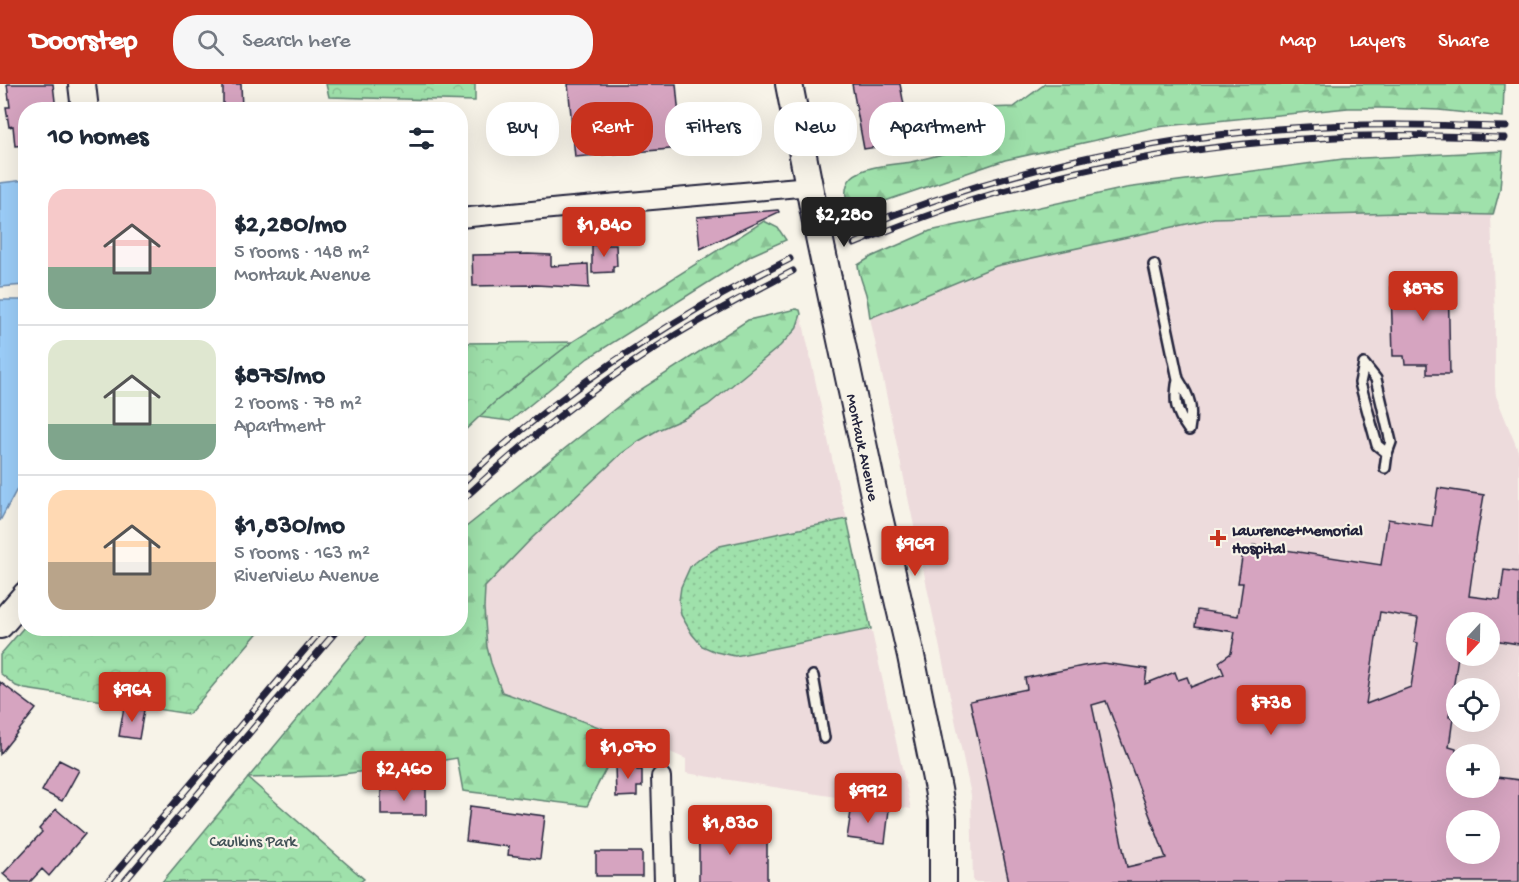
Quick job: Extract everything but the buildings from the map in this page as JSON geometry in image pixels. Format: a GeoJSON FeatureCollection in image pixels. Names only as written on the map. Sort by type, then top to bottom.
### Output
{"type":"FeatureCollection","features":[{"type":"Feature","properties":{"kind":"street"},"geometry":{"type":"LineString","coordinates":[[82,84],[84,102]]}},
{"type":"Feature","properties":{"kind":"street","name":"Montauk Avenue"},"geometry":{"type":"LineString","coordinates":[[789,84],[817,227],[938,789],[943,818],[943,882]]}},
{"type":"Feature","properties":{"kind":"street"},"geometry":{"type":"LineString","coordinates":[[468,217],[810,186]]}},
{"type":"Feature","properties":{"kind":"street"},"geometry":{"type":"LineString","coordinates":[[0,625],[18,604]]}},
{"type":"Feature","properties":{"kind":"street"},"geometry":{"type":"LineString","coordinates":[[661,777],[664,882]]}},
{"type":"Feature","properties":{"kind":"lane"},"geometry":{"type":"LineString","coordinates":[[1154,265],[1178,379]]}},
{"type":"Feature","properties":{"kind":"lane"},"geometry":{"type":"LineString","coordinates":[[1385,468],[1387,453],[1392,442],[1376,379],[1364,364],[1360,382],[1377,445],[1387,453]]}},
{"type":"Feature","properties":{"kind":"lane"},"geometry":{"type":"LineString","coordinates":[[813,676],[824,738]]}},
{"type":"Feature","properties":{"kind":"shaded area","name":"Lawrence+Memorial Hospital"},"geometry":{"type":"Polygon","coordinates":[[[1401,213],[1493,215],[1491,217],[1496,396],[1519,453],[1519,882],[973,882],[971,795],[870,318],[1000,264],[1214,218],[1401,213]]]}},
{"type":"Feature","properties":{"kind":"shaded area"},"geometry":{"type":"Polygon","coordinates":[[[801,314],[911,809],[686,773],[686,759],[652,744],[642,761],[604,729],[502,692],[487,647],[485,587],[532,538],[613,462],[639,441],[696,412],[718,396],[780,346],[796,329],[801,314]]]}},
{"type":"Feature","properties":{"kind":"green space"},"geometry":{"type":"Polygon","coordinates":[[[326,84],[475,84],[475,101],[329,97],[326,84]]]}},
{"type":"Feature","properties":{"kind":"green space"},"geometry":{"type":"Polygon","coordinates":[[[1045,84],[1504,84],[1503,117],[1439,110],[1348,108],[1156,127],[1005,160],[850,213],[846,199],[847,185],[852,177],[864,170],[934,156],[1005,156],[1005,107],[1014,107],[1045,84]]]}},
{"type":"Feature","properties":{"kind":"green space"},"geometry":{"type":"Polygon","coordinates":[[[1503,151],[1500,189],[1493,215],[1401,213],[1214,218],[996,266],[870,318],[867,297],[860,276],[858,265],[930,231],[1126,188],[1343,159],[1503,151]]]}},
{"type":"Feature","properties":{"kind":"green space"},"geometry":{"type":"Polygon","coordinates":[[[764,221],[778,228],[786,240],[752,255],[588,358],[510,421],[478,417],[572,342],[764,221]]]}},
{"type":"Feature","properties":{"kind":"green space"},"geometry":{"type":"Polygon","coordinates":[[[796,309],[800,310],[801,314],[796,329],[780,346],[708,405],[658,430],[621,454],[532,538],[485,587],[487,647],[502,692],[604,729],[619,743],[587,806],[463,791],[457,758],[327,776],[248,778],[366,636],[468,636],[468,525],[631,396],[748,320],[796,309]]]}},
{"type":"Feature","properties":{"kind":"green space"},"geometry":{"type":"Polygon","coordinates":[[[572,342],[496,401],[468,427],[468,343],[572,342]]]}},
{"type":"Feature","properties":{"kind":"green space"},"geometry":{"type":"Polygon","coordinates":[[[847,519],[871,629],[735,656],[702,646],[692,634],[681,615],[679,601],[681,587],[690,567],[702,557],[720,546],[847,519]]]}},
{"type":"Feature","properties":{"kind":"green space"},"geometry":{"type":"Polygon","coordinates":[[[18,634],[18,636],[255,636],[189,714],[25,689],[16,686],[0,673],[0,655],[18,634]]]}},
{"type":"Feature","properties":{"kind":"green space","name":"Caulkins Park"},"geometry":{"type":"Polygon","coordinates":[[[248,778],[364,879],[360,882],[162,882],[248,778]]]}},
{"type":"Feature","properties":{"kind":"water"},"geometry":{"type":"Polygon","coordinates":[[[18,181],[18,286],[0,287],[0,183],[18,181]]]}},
{"type":"Feature","properties":{"kind":"water"},"geometry":{"type":"Polygon","coordinates":[[[0,300],[18,300],[18,487],[0,521],[0,300]]]}},
{"type":"Feature","properties":{"kind":"railway"},"geometry":{"type":"LineString","coordinates":[[851,232],[903,211],[1012,176],[1067,162],[1180,140],[1319,126],[1506,127]]}},
{"type":"Feature","properties":{"kind":"railway"},"geometry":{"type":"LineString","coordinates":[[854,244],[943,210],[1017,187],[1062,175],[1153,157],[1244,144],[1336,137],[1400,135],[1505,138]]}},
{"type":"Feature","properties":{"kind":"railway"},"geometry":{"type":"LineString","coordinates":[[468,478],[516,435],[576,388],[670,325],[790,259]]}},
{"type":"Feature","properties":{"kind":"railway"},"geometry":{"type":"LineString","coordinates":[[468,495],[535,436],[587,395],[641,357],[684,330],[793,271]]}},
{"type":"Feature","properties":{"kind":"railway"},"geometry":{"type":"LineString","coordinates":[[108,882],[316,636]]}},
{"type":"Feature","properties":{"kind":"railway"},"geometry":{"type":"LineString","coordinates":[[124,882],[332,636]]}},
{"type":"Feature","properties":{"kind":"place","name":"Lawrence+Memorial Hospital"},"geometry":{"type":"Point","coordinates":[1218,538]}}]}
